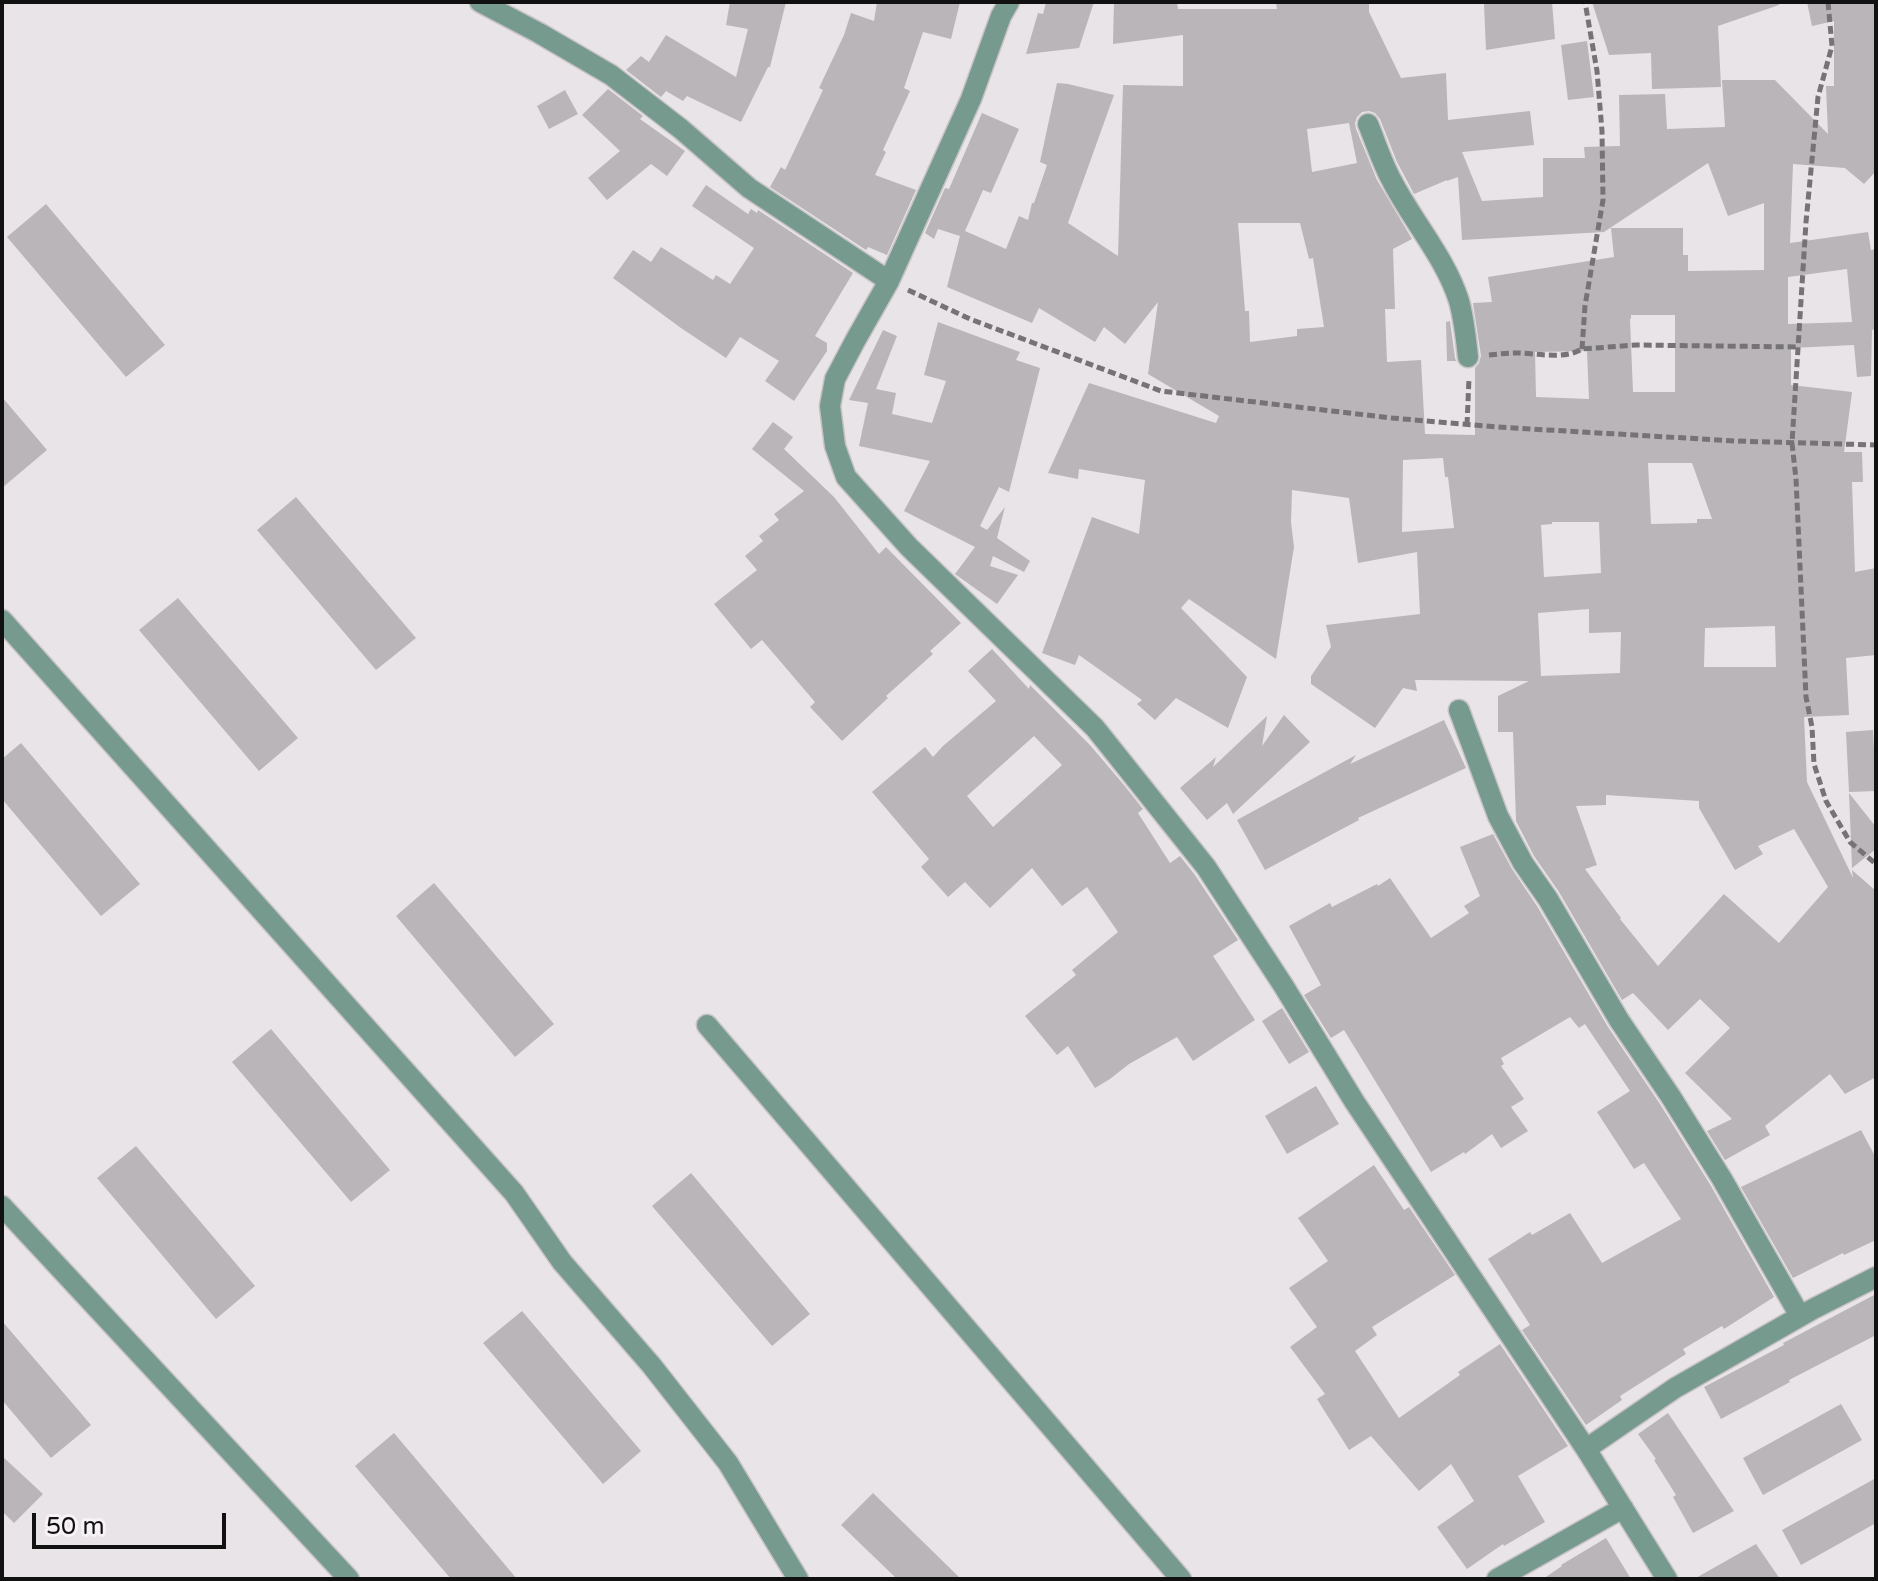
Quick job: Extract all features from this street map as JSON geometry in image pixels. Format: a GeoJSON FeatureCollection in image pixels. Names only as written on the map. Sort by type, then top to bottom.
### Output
{"type":"FeatureCollection","features":[{"type":"Feature","properties":{"kind":"street"},"geometry":{"type":"LineString","coordinates":[[480,2],[611,75],[681,129],[749,188],[889,281]]}},
{"type":"Feature","properties":{"kind":"street"},"geometry":{"type":"LineString","coordinates":[[1009,2],[971,99],[889,281],[835,379],[830,406],[835,446],[846,477],[909,547],[1095,728],[1206,867],[1354,1101],[1586,1449],[1667,1579]]}},
{"type":"Feature","properties":{"kind":"street"},"geometry":{"type":"LineString","coordinates":[[1368,124],[1392,181],[1450,278],[1459,300],[1468,357]]}},
{"type":"Feature","properties":{"kind":"street"},"geometry":{"type":"LineString","coordinates":[[2,620],[514,1193],[562,1262],[652,1366],[728,1463],[798,1579]]}},
{"type":"Feature","properties":{"kind":"street"},"geometry":{"type":"LineString","coordinates":[[1459,710],[1498,816],[1523,863],[1714,1167],[1800,1316]]}},
{"type":"Feature","properties":{"kind":"street"},"geometry":{"type":"LineString","coordinates":[[707,1025],[1181,1579]]}},
{"type":"Feature","properties":{"kind":"street"},"geometry":{"type":"LineString","coordinates":[[2,1206],[349,1579]]}},
{"type":"Feature","properties":{"kind":"street"},"geometry":{"type":"LineString","coordinates":[[1586,1449],[1675,1388],[1800,1316],[1876,1277]]}},
{"type":"Feature","properties":{"kind":"street"},"geometry":{"type":"LineString","coordinates":[[1497,1579],[1623,1508]]}},
{"type":"Feature","properties":{"kind":"path"},"geometry":{"type":"LineString","coordinates":[[1582,349],[1585,306],[1603,200],[1597,71],[1585,2]]}},
{"type":"Feature","properties":{"kind":"path"},"geometry":{"type":"LineString","coordinates":[[1828,2],[1832,46],[1818,97],[1806,222],[1792,443],[1806,697],[1812,727],[1814,764],[1826,801],[1850,842],[1876,864]]}},
{"type":"Feature","properties":{"kind":"path"},"geometry":{"type":"LineString","coordinates":[[889,281],[970,319],[1161,391],[1467,425],[1876,445]]}},
{"type":"Feature","properties":{"kind":"path"},"geometry":{"type":"LineString","coordinates":[[1467,425],[1468,357],[1575,353],[1582,349],[1636,345],[1799,347]]}},
{"type":"Feature","properties":{"kind":"building"},"geometry":{"type":"Polygon","coordinates":[[[730,2],[786,2],[770,67],[741,122],[687,96],[683,101],[666,91],[661,97],[626,70],[641,56],[649,62],[666,35],[736,77],[748,29],[726,25],[730,2]]]}},
{"type":"Feature","properties":{"kind":"building"},"geometry":{"type":"Polygon","coordinates":[[[877,2],[960,2],[951,39],[923,32],[904,88],[910,91],[875,175],[916,190],[887,255],[868,247],[866,250],[770,187],[781,167],[785,170],[823,90],[819,88],[851,13],[874,21],[877,2]]]}},
{"type":"Feature","properties":{"kind":"building"},"geometry":{"type":"Polygon","coordinates":[[[1046,2],[1094,2],[1079,48],[1026,54],[1038,13],[1043,14],[1046,2]]]}},
{"type":"Feature","properties":{"kind":"building"},"geometry":{"type":"Polygon","coordinates":[[[1114,2],[1177,2],[1178,9],[1277,9],[1276,2],[1369,2],[1369,12],[1401,78],[1446,73],[1448,120],[1530,111],[1534,145],[1462,152],[1482,201],[1543,197],[1543,158],[1585,158],[1584,147],[1620,146],[1619,95],[1665,94],[1667,129],[1725,127],[1722,80],[1775,80],[1828,134],[1826,86],[1834,86],[1834,21],[1812,26],[1807,2],[1876,2],[1876,171],[1864,184],[1845,168],[1793,164],[1790,243],[1868,232],[1871,250],[1876,249],[1876,329],[1872,330],[1871,376],[1857,377],[1854,345],[1791,348],[1791,385],[1852,392],[1844,452],[1862,452],[1863,482],[1852,482],[1855,572],[1876,568],[1876,655],[1846,658],[1849,715],[1804,717],[1807,782],[1853,878],[1852,870],[1876,891],[1876,1077],[1845,1094],[1830,1074],[1765,1126],[1770,1135],[1725,1160],[1707,1131],[1732,1119],[1685,1073],[1730,1028],[1700,999],[1668,1030],[1633,993],[1622,1000],[1516,821],[1513,732],[1498,732],[1498,696],[1529,681],[1415,680],[1417,691],[1403,688],[1375,728],[1311,684],[1311,676],[1331,647],[1326,625],[1420,614],[1417,552],[1358,563],[1349,498],[1292,490],[1294,547],[1276,659],[1189,599],[1181,608],[1247,677],[1228,728],[1176,698],[1155,720],[1137,704],[1142,700],[1079,655],[1075,665],[1042,653],[1092,517],[1139,534],[1145,480],[1079,469],[1078,479],[1048,473],[1089,383],[1216,423],[1219,416],[1148,374],[1158,302],[1125,344],[1104,327],[1095,342],[1039,308],[1032,323],[947,287],[960,236],[938,229],[934,239],[925,233],[945,188],[949,189],[982,113],[1019,129],[991,193],[983,190],[965,231],[1006,249],[1019,216],[1028,220],[1047,165],[1040,162],[1057,83],[1068,84],[1114,95],[1068,223],[1118,256],[1123,85],[1183,86],[1183,35],[1113,44],[1114,2]],[[1362,112],[1355,123],[1377,180],[1412,239],[1393,249],[1395,309],[1385,309],[1387,362],[1421,360],[1425,434],[1475,435],[1475,368],[1481,356],[1473,303],[1492,302],[1488,277],[1614,257],[1611,228],[1683,228],[1683,255],[1688,255],[1688,271],[1764,270],[1764,203],[1728,216],[1708,163],[1604,232],[1462,240],[1458,177],[1414,194],[1380,119],[1375,113],[1362,112]],[[1349,123],[1307,129],[1312,172],[1357,163],[1349,123]],[[1238,223],[1250,342],[1297,336],[1297,329],[1324,327],[1313,258],[1309,259],[1300,223],[1238,223]],[[1847,269],[1788,277],[1788,324],[1852,322],[1847,269]],[[1631,315],[1633,392],[1675,392],[1675,315],[1631,315]],[[1587,351],[1535,352],[1536,397],[1589,399],[1587,351]],[[1443,458],[1403,460],[1402,532],[1454,528],[1443,458]],[[1648,463],[1651,524],[1697,523],[1697,519],[1712,519],[1692,463],[1648,463]],[[1552,522],[1541,525],[1544,577],[1601,573],[1599,522],[1552,522]],[[1589,609],[1538,613],[1541,676],[1620,673],[1621,632],[1589,633],[1589,609]],[[1775,626],[1705,628],[1704,667],[1776,667],[1775,626]],[[1606,795],[1606,805],[1576,806],[1597,865],[1585,869],[1658,966],[1724,894],[1779,943],[1828,887],[1794,829],[1758,846],[1763,854],[1735,870],[1699,808],[1699,801],[1606,795]]]}},
{"type":"Feature","properties":{"kind":"building"},"geometry":{"type":"Polygon","coordinates":[[[1552,2],[1555,39],[1486,50],[1484,4],[1552,2]]]}},
{"type":"Feature","properties":{"kind":"building"},"geometry":{"type":"Polygon","coordinates":[[[1592,2],[1778,2],[1779,5],[1718,26],[1721,87],[1652,89],[1651,53],[1609,55],[1592,2]]]}},
{"type":"Feature","properties":{"kind":"building"},"geometry":{"type":"Polygon","coordinates":[[[1587,41],[1594,97],[1568,100],[1561,45],[1587,41]]]}},
{"type":"Feature","properties":{"kind":"building"},"geometry":{"type":"Polygon","coordinates":[[[608,89],[643,116],[640,119],[685,151],[667,176],[651,164],[607,200],[588,178],[620,151],[582,115],[608,89]]]}},
{"type":"Feature","properties":{"kind":"building"},"geometry":{"type":"Polygon","coordinates":[[[565,90],[578,114],[549,129],[537,106],[565,90]]]}},
{"type":"Feature","properties":{"kind":"building"},"geometry":{"type":"Polygon","coordinates":[[[706,185],[748,214],[751,209],[757,213],[758,210],[853,273],[815,336],[827,343],[827,351],[794,401],[765,381],[779,361],[740,337],[726,358],[613,278],[633,250],[651,262],[661,247],[713,280],[716,275],[730,284],[754,248],[692,206],[706,185]]]}},
{"type":"Feature","properties":{"kind":"building"},"geometry":{"type":"Polygon","coordinates":[[[46,204],[165,345],[126,377],[7,237],[46,204]]]}},
{"type":"Feature","properties":{"kind":"building"},"geometry":{"type":"Polygon","coordinates":[[[1450,321],[1456,361],[1447,361],[1446,322],[1450,321]]]}},
{"type":"Feature","properties":{"kind":"building"},"geometry":{"type":"Polygon","coordinates":[[[938,322],[1020,352],[1016,360],[1040,368],[1009,492],[999,487],[980,526],[987,530],[1005,507],[997,538],[1030,561],[1024,572],[993,556],[990,566],[1018,575],[997,604],[955,574],[975,547],[904,511],[930,461],[859,446],[868,403],[849,400],[883,330],[897,336],[876,389],[896,393],[892,414],[932,423],[946,381],[924,375],[938,322]]]}},
{"type":"Feature","properties":{"kind":"building"},"geometry":{"type":"Polygon","coordinates":[[[2,397],[47,450],[2,488],[2,397]]]}},
{"type":"Feature","properties":{"kind":"building"},"geometry":{"type":"Polygon","coordinates":[[[773,422],[793,437],[784,449],[834,497],[879,554],[886,547],[961,623],[842,741],[810,707],[815,702],[762,640],[751,649],[714,604],[757,570],[745,556],[763,541],[759,536],[779,520],[774,514],[804,491],[752,449],[773,422]]]}},
{"type":"Feature","properties":{"kind":"building"},"geometry":{"type":"Polygon","coordinates":[[[296,497],[416,638],[376,670],[257,530],[296,497]]]}},
{"type":"Feature","properties":{"kind":"building"},"geometry":{"type":"Polygon","coordinates":[[[178,598],[298,738],[259,771],[139,630],[178,598]]]}},
{"type":"Feature","properties":{"kind":"building"},"geometry":{"type":"Polygon","coordinates":[[[992,649],[1029,689],[1030,685],[1090,745],[1124,785],[1143,809],[1138,813],[1170,863],[1180,856],[1238,940],[1213,956],[1255,1020],[1193,1061],[1177,1037],[1129,1064],[1095,1088],[1068,1046],[1057,1055],[1025,1016],[1076,975],[1072,970],[1118,932],[1087,887],[1062,906],[1032,868],[990,908],[965,882],[948,897],[921,867],[929,859],[872,792],[925,747],[933,757],[996,701],[968,671],[992,649]],[[1034,736],[967,796],[993,827],[1062,765],[1034,736]]]}},
{"type":"Feature","properties":{"kind":"building"},"geometry":{"type":"Polygon","coordinates":[[[1284,715],[1310,742],[1233,814],[1227,803],[1207,820],[1180,788],[1216,757],[1213,767],[1267,716],[1262,746],[1284,715]]]}},
{"type":"Feature","properties":{"kind":"building"},"geometry":{"type":"Polygon","coordinates":[[[1444,720],[1466,768],[1358,818],[1265,870],[1237,820],[1356,755],[1350,764],[1444,720]]]}},
{"type":"Feature","properties":{"kind":"building"},"geometry":{"type":"Polygon","coordinates":[[[1873,730],[1876,791],[1849,792],[1846,732],[1873,730]]]}},
{"type":"Feature","properties":{"kind":"building"},"geometry":{"type":"Polygon","coordinates":[[[21,743],[140,884],[101,916],[2,799],[2,759],[21,743]]]}},
{"type":"Feature","properties":{"kind":"building"},"geometry":{"type":"Polygon","coordinates":[[[1849,793],[1876,827],[1876,849],[1852,868],[1849,793]]]}},
{"type":"Feature","properties":{"kind":"building"},"geometry":{"type":"Polygon","coordinates":[[[1493,834],[1608,1027],[1711,1186],[1774,1297],[1724,1329],[1722,1326],[1683,1349],[1686,1354],[1620,1396],[1622,1400],[1586,1425],[1522,1330],[1530,1325],[1488,1259],[1530,1232],[1532,1235],[1570,1213],[1602,1263],[1681,1219],[1644,1163],[1634,1169],[1597,1112],[1630,1091],[1585,1024],[1579,1028],[1570,1017],[1501,1058],[1504,1064],[1501,1066],[1524,1099],[1511,1107],[1528,1131],[1501,1148],[1492,1134],[1465,1154],[1431,1172],[1344,1030],[1331,1038],[1304,995],[1321,985],[1289,926],[1330,903],[1332,907],[1390,878],[1431,938],[1469,913],[1464,906],[1480,896],[1460,847],[1493,834]]]}},
{"type":"Feature","properties":{"kind":"building"},"geometry":{"type":"Polygon","coordinates":[[[434,883],[554,1024],[515,1057],[396,916],[434,883]]]}},
{"type":"Feature","properties":{"kind":"building"},"geometry":{"type":"Polygon","coordinates":[[[1282,1008],[1309,1052],[1289,1064],[1262,1021],[1282,1008]]]}},
{"type":"Feature","properties":{"kind":"building"},"geometry":{"type":"Polygon","coordinates":[[[271,1029],[390,1170],[351,1202],[232,1062],[271,1029]]]}},
{"type":"Feature","properties":{"kind":"building"},"geometry":{"type":"Polygon","coordinates":[[[1316,1086],[1339,1124],[1287,1154],[1265,1116],[1316,1086]]]}},
{"type":"Feature","properties":{"kind":"building"},"geometry":{"type":"Polygon","coordinates":[[[1861,1130],[1876,1158],[1876,1240],[1793,1278],[1741,1187],[1861,1130]]]}},
{"type":"Feature","properties":{"kind":"building"},"geometry":{"type":"Polygon","coordinates":[[[136,1146],[255,1286],[216,1319],[97,1178],[136,1146]]]}},
{"type":"Feature","properties":{"kind":"building"},"geometry":{"type":"Polygon","coordinates":[[[1374,1165],[1404,1210],[1409,1207],[1455,1275],[1372,1327],[1377,1335],[1355,1351],[1399,1418],[1500,1344],[1568,1446],[1518,1476],[1545,1522],[1503,1544],[1467,1569],[1437,1527],[1474,1501],[1451,1464],[1419,1491],[1371,1436],[1349,1450],[1317,1399],[1325,1394],[1290,1347],[1317,1327],[1289,1288],[1328,1261],[1298,1218],[1374,1165]]]}},
{"type":"Feature","properties":{"kind":"building"},"geometry":{"type":"Polygon","coordinates":[[[691,1173],[810,1314],[772,1346],[652,1206],[691,1173]]]}},
{"type":"Feature","properties":{"kind":"building"},"geometry":{"type":"Polygon","coordinates":[[[1876,1294],[1876,1335],[1721,1419],[1704,1387],[1876,1294]]]}},
{"type":"Feature","properties":{"kind":"building"},"geometry":{"type":"Polygon","coordinates":[[[522,1311],[641,1451],[603,1484],[483,1343],[522,1311]]]}},
{"type":"Feature","properties":{"kind":"building"},"geometry":{"type":"Polygon","coordinates":[[[2,1321],[91,1425],[51,1458],[2,1400],[2,1321]]]}},
{"type":"Feature","properties":{"kind":"building"},"geometry":{"type":"Polygon","coordinates":[[[1841,1404],[1862,1440],[1763,1495],[1743,1458],[1841,1404]]]}},
{"type":"Feature","properties":{"kind":"building"},"geometry":{"type":"Polygon","coordinates":[[[1668,1413],[1734,1511],[1693,1533],[1656,1459],[1638,1434],[1668,1413]]]}},
{"type":"Feature","properties":{"kind":"building"},"geometry":{"type":"Polygon","coordinates":[[[394,1433],[517,1579],[451,1579],[355,1466],[394,1433]]]}},
{"type":"Feature","properties":{"kind":"building"},"geometry":{"type":"Polygon","coordinates":[[[2,1456],[43,1494],[14,1523],[2,1511],[2,1456]]]}},
{"type":"Feature","properties":{"kind":"building"},"geometry":{"type":"Polygon","coordinates":[[[1876,1478],[1876,1523],[1801,1565],[1782,1530],[1876,1478]]]}},
{"type":"Feature","properties":{"kind":"building"},"geometry":{"type":"Polygon","coordinates":[[[873,1493],[961,1579],[897,1579],[841,1525],[873,1493]]]}},
{"type":"Feature","properties":{"kind":"building"},"geometry":{"type":"Polygon","coordinates":[[[1606,1538],[1631,1579],[1543,1579],[1561,1565],[1606,1538]]]}},
{"type":"Feature","properties":{"kind":"building"},"geometry":{"type":"Polygon","coordinates":[[[1756,1544],[1780,1579],[1694,1579],[1756,1544]]]}}]}
